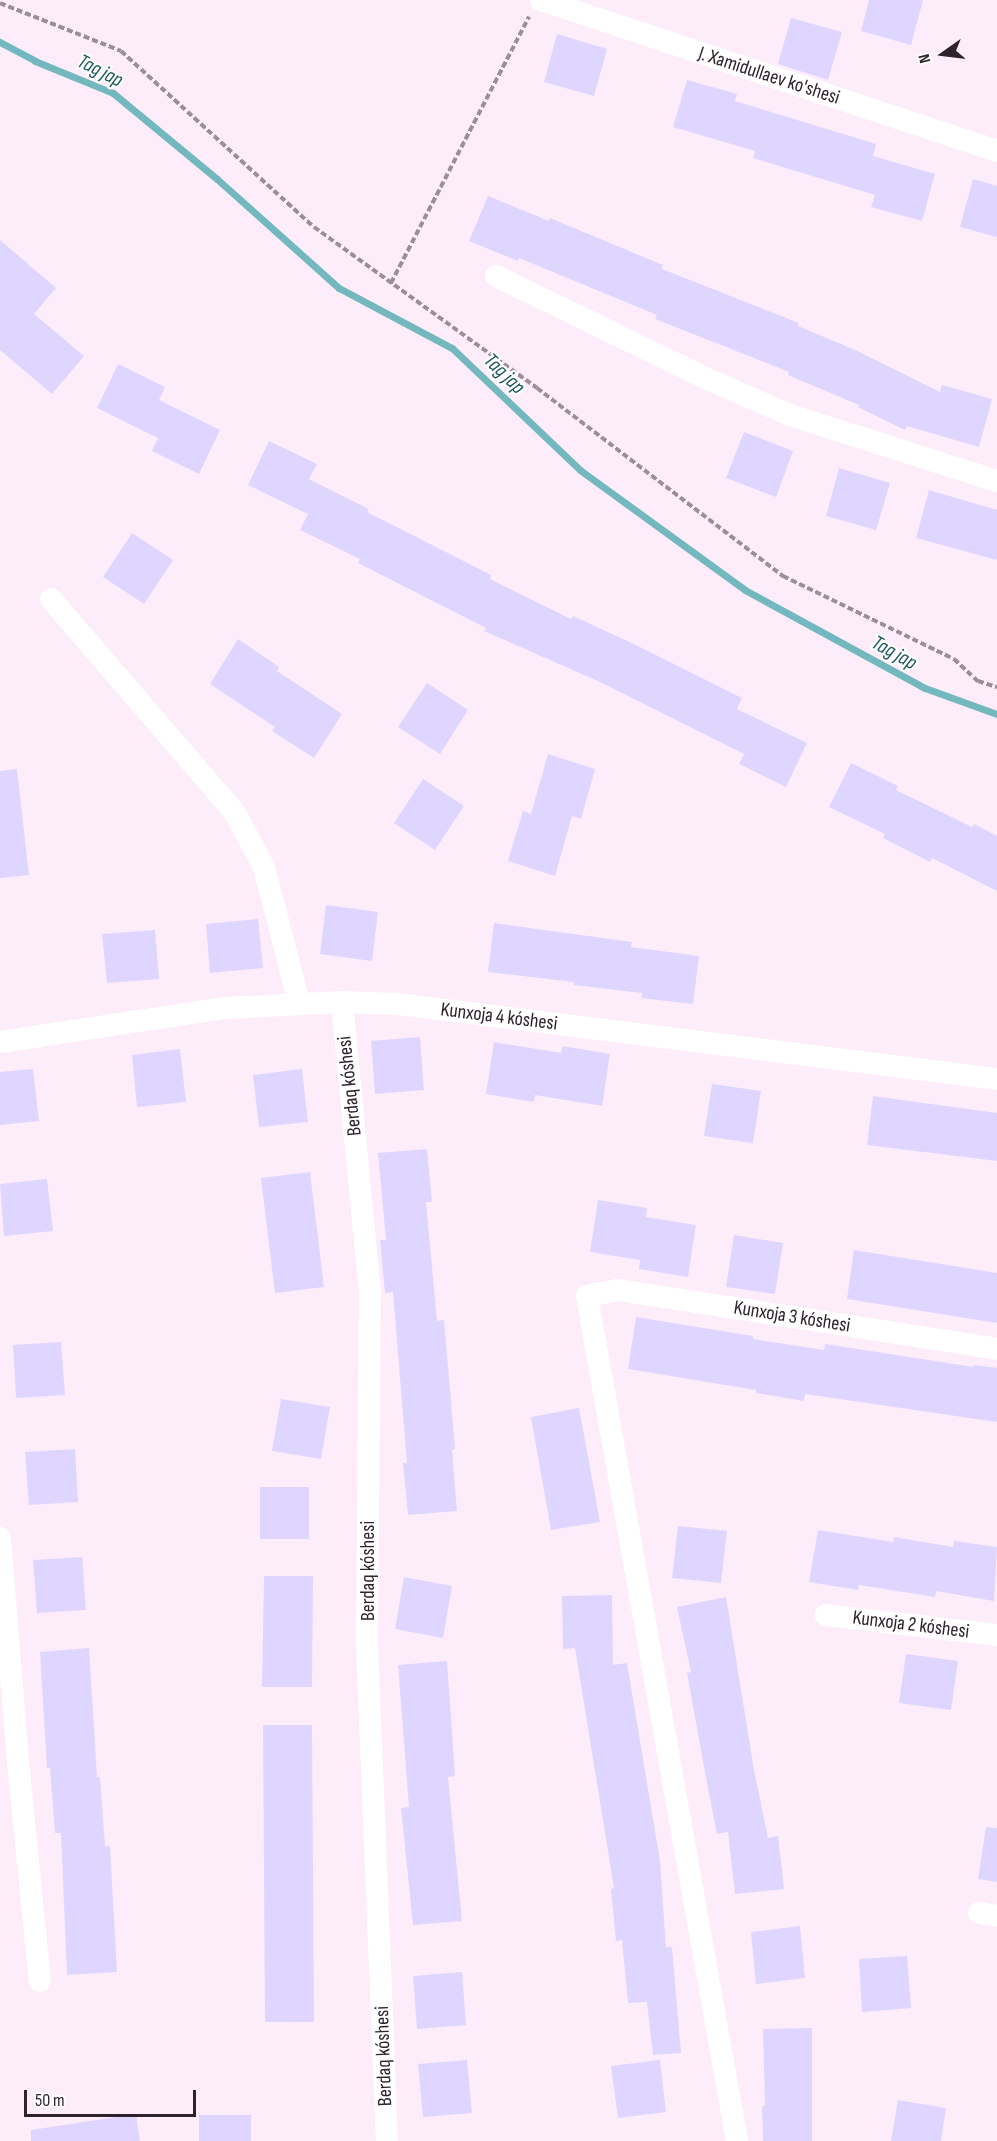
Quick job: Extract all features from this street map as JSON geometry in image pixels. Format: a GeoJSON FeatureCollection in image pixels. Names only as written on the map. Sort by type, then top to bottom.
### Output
{"type":"FeatureCollection","features":[{"type":"Feature","properties":{"kind":"street","name":"J. Xamidullaev ko'shesi"},"geometry":{"type":"LineString","coordinates":[[536,5],[997,151]]}},
{"type":"Feature","properties":{"kind":"street"},"geometry":{"type":"LineString","coordinates":[[496,276],[701,376],[790,416],[997,481]]}},
{"type":"Feature","properties":{"kind":"street"},"geometry":{"type":"LineString","coordinates":[[51,599],[235,813],[264,867],[299,1004]]}},
{"type":"Feature","properties":{"kind":"street","name":"Kunxoja 4 kóshesi"},"geometry":{"type":"LineString","coordinates":[[0,1042],[225,1008],[342,1002],[409,1006],[997,1079]]}},
{"type":"Feature","properties":{"kind":"street","name":"Berdaq kóshesi"},"geometry":{"type":"LineString","coordinates":[[342,1002],[370,1291],[368,1644],[387,2141]]}},
{"type":"Feature","properties":{"kind":"street","name":"Kunxoja 3 kóshesi"},"geometry":{"type":"LineString","coordinates":[[737,2141],[587,1296],[618,1290],[997,1349]]}},
{"type":"Feature","properties":{"kind":"street"},"geometry":{"type":"LineString","coordinates":[[0,1538],[18,1762],[40,1981]]}},
{"type":"Feature","properties":{"kind":"street","name":"Kunxoja 2 kóshesi"},"geometry":{"type":"LineString","coordinates":[[826,1615],[997,1635]]}},
{"type":"Feature","properties":{"kind":"path"},"geometry":{"type":"LineString","coordinates":[[0,3],[121,51],[314,226],[537,388],[783,576],[954,659],[978,681],[997,687]]}},
{"type":"Feature","properties":{"kind":"path"},"geometry":{"type":"LineString","coordinates":[[391,283],[536,5]]}},
{"type":"Feature","properties":{"kind":"building"},"geometry":{"type":"Polygon","coordinates":[[[869,0],[923,0],[911,45],[861,31],[869,0]]]}},
{"type":"Feature","properties":{"kind":"building"},"geometry":{"type":"Polygon","coordinates":[[[791,18],[842,32],[828,80],[778,64],[791,18]]]}},
{"type":"Feature","properties":{"kind":"building"},"geometry":{"type":"Polygon","coordinates":[[[557,34],[607,49],[594,96],[544,82],[557,34]]]}},
{"type":"Feature","properties":{"kind":"building"},"geometry":{"type":"Polygon","coordinates":[[[687,80],[737,94],[735,101],[876,144],[873,156],[935,174],[922,221],[871,207],[875,195],[753,158],[755,151],[673,127],[687,80]]]}},
{"type":"Feature","properties":{"kind":"building"},"geometry":{"type":"Polygon","coordinates":[[[973,179],[997,186],[997,237],[960,227],[973,179]]]}},
{"type":"Feature","properties":{"kind":"building"},"geometry":{"type":"Polygon","coordinates":[[[488,196],[549,221],[550,218],[663,265],[662,269],[799,323],[798,326],[855,350],[940,392],[942,385],[992,399],[979,447],[907,426],[905,430],[858,407],[859,405],[788,375],[789,372],[655,319],[657,315],[519,258],[518,261],[469,241],[488,196]]]}},
{"type":"Feature","properties":{"kind":"building"},"geometry":{"type":"Polygon","coordinates":[[[0,240],[56,288],[34,314],[84,356],[52,394],[0,350],[0,240]]]}},
{"type":"Feature","properties":{"kind":"building"},"geometry":{"type":"Polygon","coordinates":[[[118,364],[165,387],[159,400],[220,430],[199,474],[152,451],[158,438],[97,408],[118,364]]]}},
{"type":"Feature","properties":{"kind":"building"},"geometry":{"type":"Polygon","coordinates":[[[744,432],[793,451],[776,497],[726,478],[744,432]]]}},
{"type":"Feature","properties":{"kind":"building"},"geometry":{"type":"Polygon","coordinates":[[[269,441],[317,464],[309,479],[369,509],[367,512],[491,575],[490,579],[571,619],[573,616],[636,645],[742,698],[737,709],[807,743],[786,787],[739,764],[744,754],[600,682],[484,631],[486,628],[358,563],[360,559],[300,530],[308,514],[248,485],[269,441]]]}},
{"type":"Feature","properties":{"kind":"building"},"geometry":{"type":"Polygon","coordinates":[[[839,468],[890,483],[876,530],[826,516],[839,468]]]}},
{"type":"Feature","properties":{"kind":"building"},"geometry":{"type":"Polygon","coordinates":[[[929,490],[997,510],[997,560],[916,538],[929,490]]]}},
{"type":"Feature","properties":{"kind":"building"},"geometry":{"type":"Polygon","coordinates":[[[132,533],[173,560],[144,604],[103,577],[132,533]]]}},
{"type":"Feature","properties":{"kind":"building"},"geometry":{"type":"Polygon","coordinates":[[[238,639],[279,667],[277,671],[342,714],[314,758],[272,731],[275,727],[210,684],[238,639]]]}},
{"type":"Feature","properties":{"kind":"building"},"geometry":{"type":"Polygon","coordinates":[[[427,683],[468,710],[440,754],[398,727],[427,683]]]}},
{"type":"Feature","properties":{"kind":"building"},"geometry":{"type":"Polygon","coordinates":[[[548,754],[595,769],[581,819],[572,816],[555,876],[508,861],[523,811],[531,814],[548,754]]]}},
{"type":"Feature","properties":{"kind":"building"},"geometry":{"type":"Polygon","coordinates":[[[851,763],[898,786],[896,790],[972,827],[974,824],[997,836],[997,891],[932,858],[930,862],[883,838],[885,834],[829,807],[851,763]]]}},
{"type":"Feature","properties":{"kind":"building"},"geometry":{"type":"Polygon","coordinates":[[[17,769],[29,875],[0,878],[0,771],[17,769]]]}},
{"type":"Feature","properties":{"kind":"building"},"geometry":{"type":"Polygon","coordinates":[[[423,779],[464,806],[435,850],[394,823],[423,779]]]}},
{"type":"Feature","properties":{"kind":"building"},"geometry":{"type":"Polygon","coordinates":[[[326,905],[378,912],[372,961],[320,954],[326,905]]]}},
{"type":"Feature","properties":{"kind":"building"},"geometry":{"type":"Polygon","coordinates":[[[258,919],[263,968],[210,973],[206,924],[258,919]]]}},
{"type":"Feature","properties":{"kind":"building"},"geometry":{"type":"Polygon","coordinates":[[[494,923],[632,942],[631,947],[699,956],[693,1004],[641,998],[642,993],[574,985],[574,982],[488,972],[494,923]]]}},
{"type":"Feature","properties":{"kind":"building"},"geometry":{"type":"Polygon","coordinates":[[[155,930],[159,979],[107,983],[102,934],[155,930]]]}},
{"type":"Feature","properties":{"kind":"building"},"geometry":{"type":"Polygon","coordinates":[[[420,1037],[424,1090],[375,1094],[371,1041],[420,1037]]]}},
{"type":"Feature","properties":{"kind":"building"},"geometry":{"type":"Polygon","coordinates":[[[494,1042],[561,1053],[562,1046],[610,1054],[602,1106],[535,1095],[534,1102],[486,1094],[494,1042]]]}},
{"type":"Feature","properties":{"kind":"building"},"geometry":{"type":"Polygon","coordinates":[[[180,1049],[186,1102],[137,1107],[132,1055],[180,1049]]]}},
{"type":"Feature","properties":{"kind":"building"},"geometry":{"type":"Polygon","coordinates":[[[33,1069],[39,1121],[0,1125],[0,1072],[33,1069]]]}},
{"type":"Feature","properties":{"kind":"building"},"geometry":{"type":"Polygon","coordinates":[[[302,1069],[308,1122],[259,1127],[253,1075],[302,1069]]]}},
{"type":"Feature","properties":{"kind":"building"},"geometry":{"type":"Polygon","coordinates":[[[712,1084],[761,1091],[753,1143],[704,1136],[712,1084]]]}},
{"type":"Feature","properties":{"kind":"building"},"geometry":{"type":"Polygon","coordinates":[[[873,1096],[997,1113],[997,1161],[867,1145],[873,1096]]]}},
{"type":"Feature","properties":{"kind":"building"},"geometry":{"type":"Polygon","coordinates":[[[427,1149],[432,1202],[426,1202],[437,1321],[444,1320],[455,1449],[452,1450],[457,1511],[408,1515],[403,1463],[407,1463],[393,1292],[385,1293],[380,1240],[386,1240],[378,1153],[427,1149]]]}},
{"type":"Feature","properties":{"kind":"building"},"geometry":{"type":"Polygon","coordinates":[[[310,1172],[324,1287],[275,1293],[261,1178],[310,1172]]]}},
{"type":"Feature","properties":{"kind":"building"},"geometry":{"type":"Polygon","coordinates":[[[47,1179],[53,1231],[4,1236],[0,1184],[47,1179]]]}},
{"type":"Feature","properties":{"kind":"building"},"geometry":{"type":"Polygon","coordinates":[[[598,1200],[647,1208],[646,1217],[696,1225],[688,1277],[639,1269],[640,1260],[590,1252],[598,1200]]]}},
{"type":"Feature","properties":{"kind":"building"},"geometry":{"type":"Polygon","coordinates":[[[734,1235],[783,1243],[775,1294],[726,1287],[734,1235]]]}},
{"type":"Feature","properties":{"kind":"building"},"geometry":{"type":"Polygon","coordinates":[[[854,1250],[997,1273],[997,1323],[847,1299],[854,1250]]]}},
{"type":"Feature","properties":{"kind":"building"},"geometry":{"type":"Polygon","coordinates":[[[636,1317],[824,1350],[825,1344],[974,1367],[974,1365],[997,1368],[997,1422],[805,1394],[804,1401],[756,1393],[756,1390],[628,1369],[636,1317]]]}},
{"type":"Feature","properties":{"kind":"building"},"geometry":{"type":"Polygon","coordinates":[[[61,1342],[65,1395],[16,1398],[13,1345],[61,1342]]]}},
{"type":"Feature","properties":{"kind":"building"},"geometry":{"type":"Polygon","coordinates":[[[281,1399],[330,1407],[321,1459],[272,1451],[281,1399]]]}},
{"type":"Feature","properties":{"kind":"building"},"geometry":{"type":"Polygon","coordinates":[[[579,1408],[600,1522],[551,1530],[531,1417],[579,1408]]]}},
{"type":"Feature","properties":{"kind":"building"},"geometry":{"type":"Polygon","coordinates":[[[75,1449],[78,1502],[29,1505],[25,1452],[75,1449]]]}},
{"type":"Feature","properties":{"kind":"building"},"geometry":{"type":"Polygon","coordinates":[[[260,1487],[309,1487],[309,1539],[260,1539],[260,1487]]]}},
{"type":"Feature","properties":{"kind":"building"},"geometry":{"type":"Polygon","coordinates":[[[678,1526],[727,1531],[721,1583],[672,1578],[678,1526]]]}},
{"type":"Feature","properties":{"kind":"building"},"geometry":{"type":"Polygon","coordinates":[[[818,1530],[893,1542],[894,1537],[953,1547],[954,1541],[997,1547],[994,1601],[936,1591],[935,1597],[859,1585],[858,1590],[809,1582],[818,1530]]]}},
{"type":"Feature","properties":{"kind":"building"},"geometry":{"type":"Polygon","coordinates":[[[82,1557],[86,1610],[37,1613],[33,1560],[82,1557]]]}},
{"type":"Feature","properties":{"kind":"building"},"geometry":{"type":"Polygon","coordinates":[[[264,1576],[313,1576],[312,1687],[262,1687],[264,1576]]]}},
{"type":"Feature","properties":{"kind":"building"},"geometry":{"type":"Polygon","coordinates":[[[404,1577],[452,1586],[443,1638],[395,1629],[404,1577]]]}},
{"type":"Feature","properties":{"kind":"building"},"geometry":{"type":"Polygon","coordinates":[[[612,1595],[613,1665],[627,1663],[660,1861],[666,1947],[672,1947],[681,2053],[653,2055],[647,2002],[628,2003],[622,1940],[616,1941],[611,1889],[614,1888],[575,1648],[563,1649],[562,1596],[612,1595]]]}},
{"type":"Feature","properties":{"kind":"building"},"geometry":{"type":"Polygon","coordinates":[[[726,1597],[754,1770],[768,1838],[778,1836],[784,1889],[735,1894],[728,1832],[717,1834],[687,1673],[691,1672],[677,1607],[726,1597]]]}},
{"type":"Feature","properties":{"kind":"building"},"geometry":{"type":"Polygon","coordinates":[[[89,1648],[97,1777],[100,1777],[105,1846],[110,1846],[117,1972],[67,1975],[61,1833],[55,1833],[50,1768],[47,1768],[40,1652],[89,1648]]]}},
{"type":"Feature","properties":{"kind":"building"},"geometry":{"type":"Polygon","coordinates":[[[906,1654],[958,1661],[951,1710],[899,1703],[906,1654]]]}},
{"type":"Feature","properties":{"kind":"building"},"geometry":{"type":"Polygon","coordinates":[[[447,1661],[455,1776],[448,1777],[462,1921],[413,1925],[401,1808],[409,1807],[398,1665],[447,1661]]]}},
{"type":"Feature","properties":{"kind":"building"},"geometry":{"type":"Polygon","coordinates":[[[263,1725],[312,1725],[314,2022],[265,2022],[263,1725]]]}},
{"type":"Feature","properties":{"kind":"building"},"geometry":{"type":"Polygon","coordinates":[[[986,1827],[997,1828],[997,1882],[978,1879],[986,1827]]]}},
{"type":"Feature","properties":{"kind":"building"},"geometry":{"type":"Polygon","coordinates":[[[800,1926],[805,1978],[756,1984],[751,1932],[800,1926]]]}},
{"type":"Feature","properties":{"kind":"building"},"geometry":{"type":"Polygon","coordinates":[[[907,1956],[911,2008],[862,2012],[859,1959],[907,1956]]]}},
{"type":"Feature","properties":{"kind":"building"},"geometry":{"type":"Polygon","coordinates":[[[462,1972],[466,2025],[417,2029],[413,1976],[462,1972]]]}},
{"type":"Feature","properties":{"kind":"building"},"geometry":{"type":"Polygon","coordinates":[[[812,2028],[812,2141],[763,2141],[762,2106],[765,2106],[763,2029],[812,2028]]]}},
{"type":"Feature","properties":{"kind":"building"},"geometry":{"type":"Polygon","coordinates":[[[467,2060],[472,2113],[423,2117],[418,2064],[467,2060]]]}},
{"type":"Feature","properties":{"kind":"building"},"geometry":{"type":"Polygon","coordinates":[[[660,2060],[666,2112],[618,2118],[611,2066],[660,2060]]]}},
{"type":"Feature","properties":{"kind":"building"},"geometry":{"type":"Polygon","coordinates":[[[898,2100],[946,2108],[941,2141],[891,2141],[898,2100]]]}},
{"type":"Feature","properties":{"kind":"building"},"geometry":{"type":"Polygon","coordinates":[[[136,2114],[140,2141],[31,2141],[31,2130],[136,2114]]]}},
{"type":"Feature","properties":{"kind":"building"},"geometry":{"type":"Polygon","coordinates":[[[199,2115],[251,2115],[251,2141],[199,2141],[199,2115]]]}},
{"type":"Feature","properties":{"kind":"waterway","name":"Tag jap"},"geometry":{"type":"LineString","coordinates":[[0,42],[35,61],[113,93],[217,179],[339,288],[452,348],[580,470],[745,590],[925,688],[997,714]]}}]}
